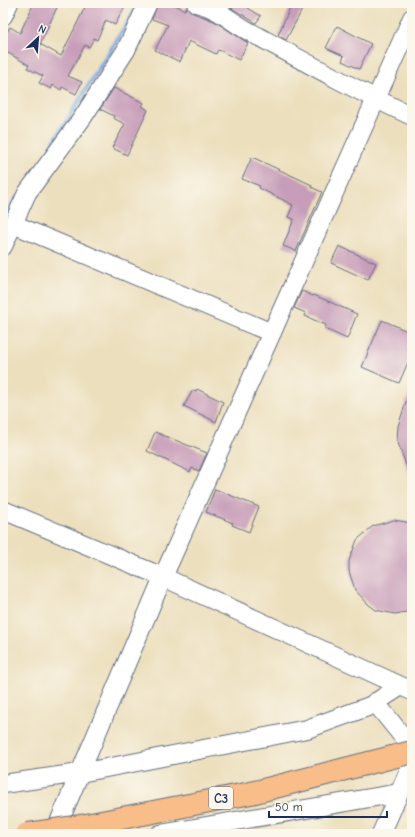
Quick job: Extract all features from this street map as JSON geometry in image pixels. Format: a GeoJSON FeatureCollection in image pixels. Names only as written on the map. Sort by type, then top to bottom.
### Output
{"type":"FeatureCollection","features":[{"type":"Feature","properties":{"kind":"highway","name":"C3"},"geometry":{"type":"LineString","coordinates":[[27,834],[86,825],[251,792],[412,752]]}},
{"type":"Feature","properties":{"kind":"street"},"geometry":{"type":"LineString","coordinates":[[3,16],[9,3]]}},
{"type":"Feature","properties":{"kind":"street"},"geometry":{"type":"LineString","coordinates":[[3,246],[27,193],[83,117],[126,50],[148,3]]}},
{"type":"Feature","properties":{"kind":"street"},"geometry":{"type":"LineString","coordinates":[[208,4],[248,31],[376,99],[412,116]]}},
{"type":"Feature","properties":{"kind":"street"},"geometry":{"type":"LineString","coordinates":[[78,834],[56,830],[163,577],[412,18]]}},
{"type":"Feature","properties":{"kind":"street"},"geometry":{"type":"LineString","coordinates":[[13,224],[272,333]]}},
{"type":"Feature","properties":{"kind":"street"},"geometry":{"type":"LineString","coordinates":[[3,510],[163,577],[406,688]]}},
{"type":"Feature","properties":{"kind":"street"},"geometry":{"type":"LineString","coordinates":[[3,784],[80,773],[307,729],[376,702],[406,688]]}},
{"type":"Feature","properties":{"kind":"street"},"geometry":{"type":"LineString","coordinates":[[376,702],[412,748]]}},
{"type":"Feature","properties":{"kind":"street"},"geometry":{"type":"LineString","coordinates":[[381,834],[412,764]]}},
{"type":"Feature","properties":{"kind":"street"},"geometry":{"type":"LineString","coordinates":[[160,834],[399,793]]}},
{"type":"Feature","properties":{"kind":"building"},"geometry":{"type":"Polygon","coordinates":[[[34,3],[59,3],[40,44],[61,56],[87,3],[127,3],[115,25],[106,20],[97,40],[94,38],[89,47],[85,45],[68,76],[82,82],[76,94],[62,87],[61,90],[53,85],[51,89],[39,83],[43,76],[27,68],[29,65],[3,50],[3,38],[10,27],[20,33],[34,3]]]}},
{"type":"Feature","properties":{"kind":"building"},"geometry":{"type":"Polygon","coordinates":[[[158,3],[171,3],[185,10],[186,7],[193,13],[214,21],[248,43],[239,60],[218,50],[216,54],[189,41],[180,62],[155,50],[168,25],[152,19],[158,3]]]}},
{"type":"Feature","properties":{"kind":"building"},"geometry":{"type":"Polygon","coordinates":[[[232,3],[251,3],[248,8],[261,16],[256,23],[230,7],[232,3]]]}},
{"type":"Feature","properties":{"kind":"building"},"geometry":{"type":"Polygon","coordinates":[[[292,3],[303,8],[286,40],[278,35],[292,3]]]}},
{"type":"Feature","properties":{"kind":"building"},"geometry":{"type":"Polygon","coordinates":[[[337,26],[371,44],[359,69],[342,61],[344,56],[326,48],[337,26]]]}},
{"type":"Feature","properties":{"kind":"building"},"geometry":{"type":"Polygon","coordinates":[[[114,88],[144,103],[142,106],[148,110],[127,155],[112,148],[125,124],[113,118],[114,116],[100,109],[114,88]]]}},
{"type":"Feature","properties":{"kind":"building"},"geometry":{"type":"Polygon","coordinates":[[[252,157],[312,185],[311,187],[322,192],[296,251],[283,246],[294,219],[288,217],[293,205],[259,188],[260,186],[242,179],[252,157]]]}},
{"type":"Feature","properties":{"kind":"building"},"geometry":{"type":"Polygon","coordinates":[[[339,246],[376,263],[368,280],[331,263],[339,246]]]}},
{"type":"Feature","properties":{"kind":"building"},"geometry":{"type":"Polygon","coordinates":[[[302,291],[357,314],[347,339],[325,329],[326,325],[305,316],[306,313],[294,308],[302,291]]]}},
{"type":"Feature","properties":{"kind":"building"},"geometry":{"type":"Polygon","coordinates":[[[382,320],[412,333],[412,353],[399,383],[362,367],[382,320]]]}},
{"type":"Feature","properties":{"kind":"building"},"geometry":{"type":"Polygon","coordinates":[[[197,389],[223,402],[216,422],[184,406],[193,390],[196,391],[197,389]]]}},
{"type":"Feature","properties":{"kind":"building"},"geometry":{"type":"Polygon","coordinates":[[[410,390],[412,390],[412,476],[410,476],[397,440],[398,426],[410,390]]]}},
{"type":"Feature","properties":{"kind":"building"},"geometry":{"type":"Polygon","coordinates":[[[155,432],[207,453],[199,471],[192,468],[190,472],[147,451],[155,432]]]}},
{"type":"Feature","properties":{"kind":"building"},"geometry":{"type":"Polygon","coordinates":[[[215,489],[259,507],[249,532],[232,525],[233,523],[206,512],[215,489]]]}},
{"type":"Feature","properties":{"kind":"building"},"geometry":{"type":"Polygon","coordinates":[[[394,520],[412,523],[412,611],[395,614],[376,610],[368,604],[355,590],[349,571],[349,561],[357,540],[373,526],[394,520]]]}},
{"type":"Feature","properties":{"kind":"waterway"},"geometry":{"type":"LineString","coordinates":[[51,146],[135,11]]}},
{"type":"Feature","properties":{"kind":"waterway"},"geometry":{"type":"LineString","coordinates":[[3,221],[17,197]]}}]}
